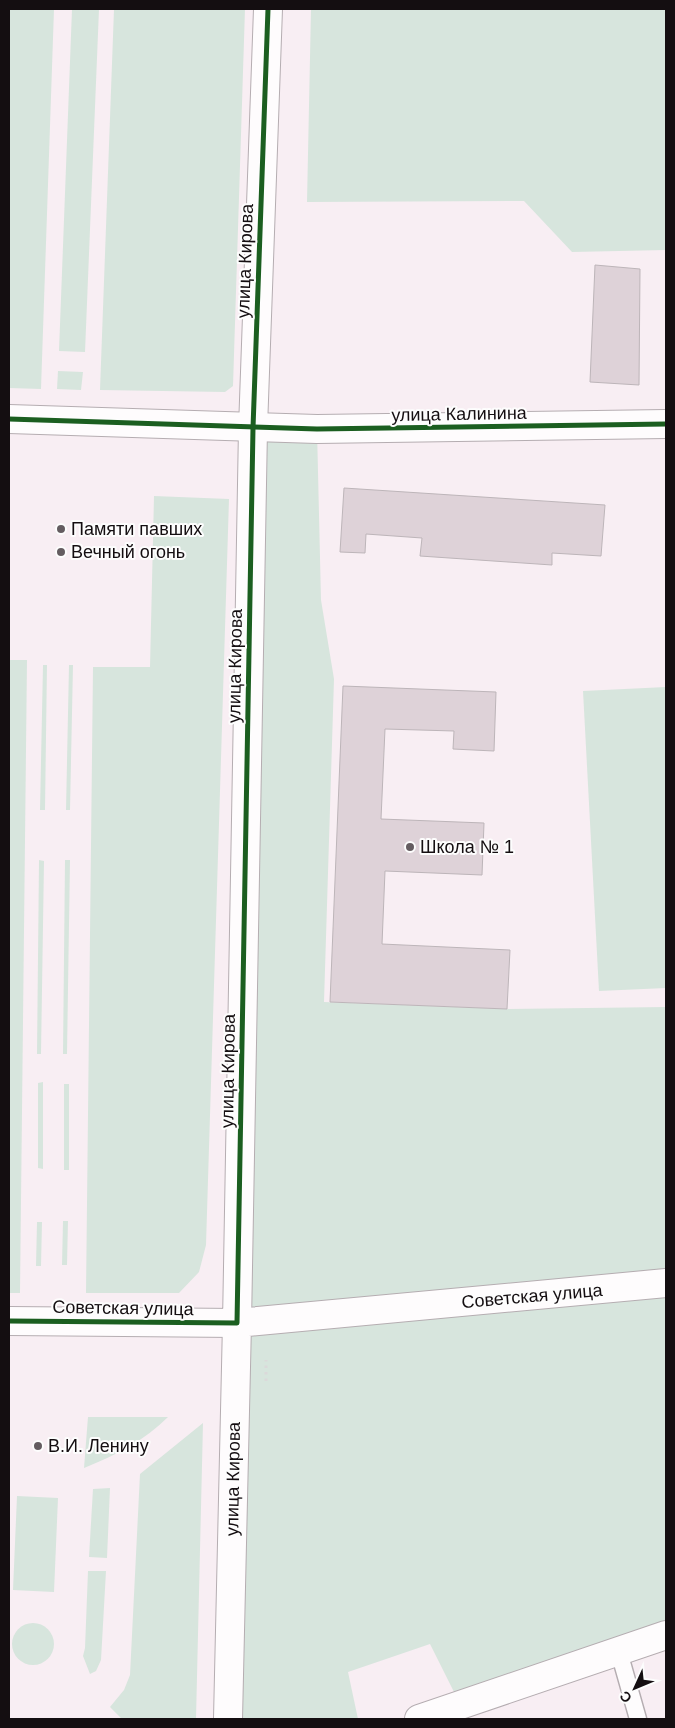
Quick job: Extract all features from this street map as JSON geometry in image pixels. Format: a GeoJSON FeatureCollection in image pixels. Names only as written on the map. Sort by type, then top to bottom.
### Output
{"type":"FeatureCollection","features":[{"type":"Feature","properties":{"kind":"street","name":"улица Кирова"},"geometry":{"type":"LineString","coordinates":[[228,1719],[253,428],[268,9]]}},
{"type":"Feature","properties":{"kind":"street","name":"улица Калинина"},"geometry":{"type":"LineString","coordinates":[[9,419],[317,429],[666,424]]}},
{"type":"Feature","properties":{"kind":"street","name":"Советская улица"},"geometry":{"type":"LineString","coordinates":[[9,1321],[237,1323],[666,1284]]}},
{"type":"Feature","properties":{"kind":"street"},"geometry":{"type":"LineString","coordinates":[[419,1719],[666,1635]]}},
{"type":"Feature","properties":{"kind":"lane"},"geometry":{"type":"LineString","coordinates":[[619,1652],[638,1719]]}},
{"type":"Feature","properties":{"kind":"shaded area"},"geometry":{"type":"Polygon","coordinates":[[[9,9],[54,9],[41,389],[9,388],[9,9]]]}},
{"type":"Feature","properties":{"kind":"shaded area"},"geometry":{"type":"Polygon","coordinates":[[[72,9],[99,9],[85,352],[59,351],[72,9]]]}},
{"type":"Feature","properties":{"kind":"shaded area"},"geometry":{"type":"Polygon","coordinates":[[[114,9],[245,9],[233,386],[225,392],[100,390],[114,9]]]}},
{"type":"Feature","properties":{"kind":"shaded area"},"geometry":{"type":"Polygon","coordinates":[[[311,9],[666,9],[666,250],[572,252],[524,201],[307,202],[311,9]]]}},
{"type":"Feature","properties":{"kind":"shaded area"},"geometry":{"type":"Polygon","coordinates":[[[58,371],[83,372],[81,390],[57,389],[58,371]]]}},
{"type":"Feature","properties":{"kind":"shaded area"},"geometry":{"type":"Polygon","coordinates":[[[253,428],[317,429],[321,600],[334,679],[324,1002],[507,1009],[666,1007],[666,1635],[460,1704],[430,1644],[348,1672],[358,1719],[228,1719],[253,428]]]}},
{"type":"Feature","properties":{"kind":"shaded area"},"geometry":{"type":"Polygon","coordinates":[[[154,496],[229,499],[206,1245],[199,1272],[179,1293],[86,1293],[93,667],[150,667],[154,496]]]}},
{"type":"Feature","properties":{"kind":"shaded area"},"geometry":{"type":"Polygon","coordinates":[[[9,660],[27,660],[20,1293],[9,1293],[9,660]]]}},
{"type":"Feature","properties":{"kind":"shaded area"},"geometry":{"type":"Polygon","coordinates":[[[43,665],[47,665],[45,810],[40,810],[43,665]]]}},
{"type":"Feature","properties":{"kind":"shaded area"},"geometry":{"type":"Polygon","coordinates":[[[69,665],[73,665],[70,810],[66,810],[69,665]]]}},
{"type":"Feature","properties":{"kind":"shaded area"},"geometry":{"type":"Polygon","coordinates":[[[666,687],[666,988],[599,991],[583,691],[666,687]]]}},
{"type":"Feature","properties":{"kind":"shaded area"},"geometry":{"type":"Polygon","coordinates":[[[39,860],[44,861],[41,1054],[37,1054],[39,860]]]}},
{"type":"Feature","properties":{"kind":"shaded area"},"geometry":{"type":"Polygon","coordinates":[[[65,860],[70,860],[67,1054],[63,1054],[65,860]]]}},
{"type":"Feature","properties":{"kind":"shaded area"},"geometry":{"type":"Polygon","coordinates":[[[43,1082],[43,1169],[38,1168],[38,1083],[43,1082]]]}},
{"type":"Feature","properties":{"kind":"shaded area"},"geometry":{"type":"Polygon","coordinates":[[[64,1084],[69,1084],[69,1170],[64,1170],[64,1084]]]}},
{"type":"Feature","properties":{"kind":"shaded area"},"geometry":{"type":"Polygon","coordinates":[[[63,1221],[68,1221],[67,1265],[62,1265],[63,1221]]]}},
{"type":"Feature","properties":{"kind":"shaded area"},"geometry":{"type":"Polygon","coordinates":[[[37,1222],[42,1222],[41,1266],[36,1266],[37,1222]]]}},
{"type":"Feature","properties":{"kind":"shaded area"},"geometry":{"type":"Polygon","coordinates":[[[88,1417],[168,1417],[159,1426],[129,1447],[84,1468],[88,1417]]]}},
{"type":"Feature","properties":{"kind":"shaded area"},"geometry":{"type":"Polygon","coordinates":[[[203,1423],[196,1719],[122,1719],[110,1707],[124,1690],[130,1675],[140,1474],[203,1423]]]}},
{"type":"Feature","properties":{"kind":"shaded area"},"geometry":{"type":"Polygon","coordinates":[[[110,1488],[107,1558],[89,1557],[93,1489],[110,1488]]]}},
{"type":"Feature","properties":{"kind":"shaded area"},"geometry":{"type":"Polygon","coordinates":[[[17,1496],[58,1498],[54,1592],[13,1590],[17,1496]]]}},
{"type":"Feature","properties":{"kind":"shaded area"},"geometry":{"type":"Polygon","coordinates":[[[88,1571],[106,1571],[101,1660],[96,1671],[90,1674],[83,1656],[85,1648],[88,1571]]]}},
{"type":"Feature","properties":{"kind":"shaded area"},"geometry":{"type":"Polygon","coordinates":[[[33,1623],[48,1629],[54,1644],[48,1659],[33,1665],[18,1659],[12,1644],[18,1629],[33,1623]]]}},
{"type":"Feature","properties":{"kind":"building"},"geometry":{"type":"Polygon","coordinates":[[[595,265],[640,269],[639,385],[590,382],[595,265]]]}},
{"type":"Feature","properties":{"kind":"building"},"geometry":{"type":"Polygon","coordinates":[[[344,488],[605,505],[601,556],[552,553],[552,565],[420,556],[422,538],[366,534],[365,553],[340,552],[344,488]]]}},
{"type":"Feature","properties":{"kind":"building","name":"Школа № 1"},"geometry":{"type":"Polygon","coordinates":[[[343,686],[496,692],[494,751],[453,749],[454,731],[385,729],[381,819],[484,823],[482,875],[385,871],[382,944],[510,950],[507,1009],[330,1002],[343,686]]]}},
{"type":"Feature","properties":{"kind":"cycle path"},"geometry":{"type":"LineString","coordinates":[[9,1321],[237,1323],[253,428],[268,9]]}},
{"type":"Feature","properties":{"kind":"cycle path"},"geometry":{"type":"LineString","coordinates":[[9,419],[317,429],[666,424]]}},
{"type":"Feature","properties":{"kind":"place","name":"Памяти павших"},"geometry":{"type":"Point","coordinates":[61,529]}},
{"type":"Feature","properties":{"kind":"place","name":"Вечный огонь"},"geometry":{"type":"Point","coordinates":[61,552]}},
{"type":"Feature","properties":{"kind":"place","name":"Школа № 1"},"geometry":{"type":"Point","coordinates":[410,847]}},
{"type":"Feature","properties":{"kind":"place","name":"В.И. Ленину"},"geometry":{"type":"Point","coordinates":[38,1446]}}]}
